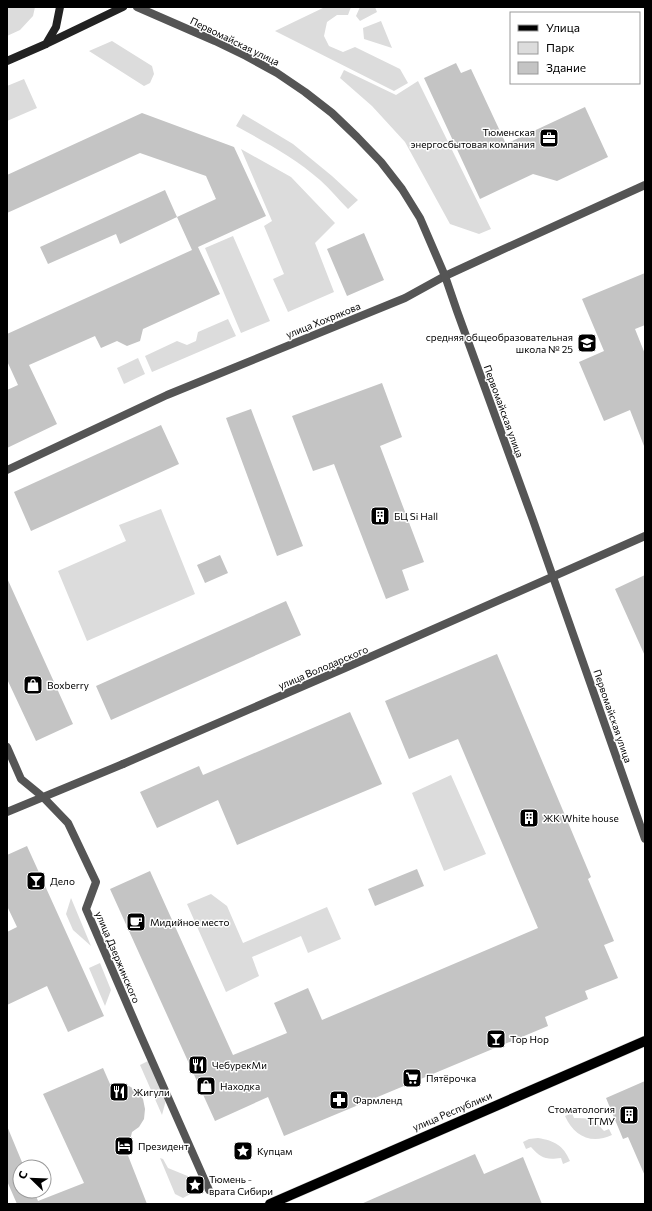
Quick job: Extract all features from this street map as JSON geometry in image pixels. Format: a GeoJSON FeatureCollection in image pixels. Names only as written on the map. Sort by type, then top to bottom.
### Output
{"type":"FeatureCollection","features":[{"type":"Feature","properties":{"kind":"main road"},"geometry":{"type":"LineString","coordinates":[[46,44],[56,27],[60,7]]}},
{"type":"Feature","properties":{"kind":"main road"},"geometry":{"type":"LineString","coordinates":[[7,62],[123,7]]}},
{"type":"Feature","properties":{"kind":"main road","name":"улица Республики"},"geometry":{"type":"LineString","coordinates":[[270,1204],[645,1041]]}},
{"type":"Feature","properties":{"kind":"street","name":"Первомайская улица"},"geometry":{"type":"LineString","coordinates":[[138,7],[246,56],[277,73],[305,92],[332,113],[362,142],[402,189],[420,218],[445,276],[645,839]]}},
{"type":"Feature","properties":{"kind":"street","name":"улица Хохрякова"},"geometry":{"type":"LineString","coordinates":[[7,470],[167,395],[405,298],[445,276],[645,185]]}},
{"type":"Feature","properties":{"kind":"street","name":"улица Володарского"},"geometry":{"type":"LineString","coordinates":[[7,812],[345,668],[645,536]]}},
{"type":"Feature","properties":{"kind":"street","name":"улица Дзержинского"},"geometry":{"type":"LineString","coordinates":[[7,748],[21,779],[43,797],[68,823],[96,882],[86,909],[209,1190]]}},
{"type":"Feature","properties":{"kind":"green space"},"geometry":{"type":"Polygon","coordinates":[[[7,7],[35,7],[33,16],[20,30],[7,36],[7,7]]]}},
{"type":"Feature","properties":{"kind":"green space"},"geometry":{"type":"Polygon","coordinates":[[[325,7],[351,7],[348,15],[337,15],[327,22],[324,36],[329,46],[343,52],[355,47],[400,69],[408,83],[394,91],[275,31],[325,7]]]}},
{"type":"Feature","properties":{"kind":"green space"},"geometry":{"type":"Polygon","coordinates":[[[360,7],[375,7],[377,12],[360,21],[356,16],[360,7]]]}},
{"type":"Feature","properties":{"kind":"green space"},"geometry":{"type":"Polygon","coordinates":[[[381,21],[392,48],[364,39],[363,28],[381,21]]]}},
{"type":"Feature","properties":{"kind":"green space"},"geometry":{"type":"Polygon","coordinates":[[[112,41],[152,66],[154,74],[150,83],[144,86],[89,51],[112,41]]]}},
{"type":"Feature","properties":{"kind":"green space"},"geometry":{"type":"Polygon","coordinates":[[[344,70],[396,95],[418,81],[491,229],[479,234],[450,224],[405,142],[372,106],[340,78],[344,70]]]}},
{"type":"Feature","properties":{"kind":"green space"},"geometry":{"type":"Polygon","coordinates":[[[24,79],[37,108],[7,121],[7,86],[24,79]]]}},
{"type":"Feature","properties":{"kind":"green space"},"geometry":{"type":"Polygon","coordinates":[[[243,114],[293,144],[332,176],[358,200],[348,209],[324,183],[310,172],[280,151],[236,126],[243,114]]]}},
{"type":"Feature","properties":{"kind":"green space"},"geometry":{"type":"Polygon","coordinates":[[[241,149],[291,177],[335,223],[315,243],[334,292],[288,312],[273,279],[284,274],[264,226],[272,221],[241,149]]]}},
{"type":"Feature","properties":{"kind":"green space"},"geometry":{"type":"Polygon","coordinates":[[[233,236],[270,321],[241,333],[205,248],[233,236]]]}},
{"type":"Feature","properties":{"kind":"green space"},"geometry":{"type":"Polygon","coordinates":[[[228,319],[236,336],[152,372],[145,356],[177,341],[187,345],[196,341],[198,332],[228,319]]]}},
{"type":"Feature","properties":{"kind":"green space"},"geometry":{"type":"Polygon","coordinates":[[[138,358],[145,374],[124,384],[117,368],[138,358]]]}},
{"type":"Feature","properties":{"kind":"green space"},"geometry":{"type":"Polygon","coordinates":[[[161,509],[195,594],[87,641],[58,571],[126,541],[119,525],[161,509]]]}},
{"type":"Feature","properties":{"kind":"green space"},"geometry":{"type":"Polygon","coordinates":[[[451,775],[486,854],[444,871],[412,793],[451,775]]]}},
{"type":"Feature","properties":{"kind":"green space"},"geometry":{"type":"Polygon","coordinates":[[[211,894],[227,906],[243,943],[327,907],[341,939],[308,953],[301,936],[252,957],[259,976],[226,992],[187,904],[211,894]]]}},
{"type":"Feature","properties":{"kind":"green space"},"geometry":{"type":"Polygon","coordinates":[[[71,898],[91,946],[73,930],[66,914],[71,898]]]}},
{"type":"Feature","properties":{"kind":"green space"},"geometry":{"type":"Polygon","coordinates":[[[100,963],[111,990],[105,1006],[89,968],[100,963]]]}},
{"type":"Feature","properties":{"kind":"green space"},"geometry":{"type":"Polygon","coordinates":[[[148,1061],[166,1100],[162,1115],[140,1065],[148,1061]]]}},
{"type":"Feature","properties":{"kind":"green space"},"geometry":{"type":"Polygon","coordinates":[[[572,1113],[574,1118],[591,1120],[604,1131],[609,1129],[612,1135],[597,1139],[584,1137],[573,1129],[565,1116],[572,1113]]]}},
{"type":"Feature","properties":{"kind":"green space"},"geometry":{"type":"Polygon","coordinates":[[[538,1138],[554,1142],[561,1147],[570,1161],[563,1164],[561,1158],[547,1158],[538,1154],[531,1147],[526,1149],[523,1142],[529,1139],[538,1138]]]}},
{"type":"Feature","properties":{"kind":"green space"},"geometry":{"type":"Polygon","coordinates":[[[160,1158],[163,1159],[168,1168],[190,1177],[196,1191],[183,1198],[175,1194],[160,1158]]]}},
{"type":"Feature","properties":{"kind":"building"},"geometry":{"type":"Polygon","coordinates":[[[456,63],[461,73],[471,69],[506,144],[585,107],[608,157],[557,181],[533,174],[480,199],[424,78],[456,63]]]}},
{"type":"Feature","properties":{"kind":"building"},"geometry":{"type":"Polygon","coordinates":[[[142,113],[234,147],[266,216],[198,247],[220,294],[143,329],[140,341],[127,346],[117,341],[101,348],[95,336],[29,365],[57,424],[7,448],[7,390],[18,385],[7,361],[7,334],[192,250],[177,217],[216,199],[206,176],[140,153],[7,213],[7,175],[142,113]]]}},
{"type":"Feature","properties":{"kind":"building"},"geometry":{"type":"Polygon","coordinates":[[[165,190],[177,217],[120,244],[116,234],[48,264],[40,247],[165,190]]]}},
{"type":"Feature","properties":{"kind":"building"},"geometry":{"type":"Polygon","coordinates":[[[364,233],[384,280],[347,296],[327,249],[364,233]]]}},
{"type":"Feature","properties":{"kind":"building"},"geometry":{"type":"Polygon","coordinates":[[[645,273],[645,325],[635,329],[645,354],[644,446],[630,410],[604,421],[579,362],[604,351],[582,299],[645,273]]]}},
{"type":"Feature","properties":{"kind":"building","name":"БЦ Si Hall"},"geometry":{"type":"Polygon","coordinates":[[[382,383],[402,437],[380,446],[424,562],[402,570],[409,590],[386,599],[334,464],[313,471],[292,416],[382,383]]]}},
{"type":"Feature","properties":{"kind":"building"},"geometry":{"type":"Polygon","coordinates":[[[251,409],[303,546],[277,556],[226,418],[251,409]]]}},
{"type":"Feature","properties":{"kind":"building"},"geometry":{"type":"Polygon","coordinates":[[[161,425],[179,464],[31,531],[14,492],[161,425]]]}},
{"type":"Feature","properties":{"kind":"building"},"geometry":{"type":"Polygon","coordinates":[[[220,555],[228,573],[205,583],[197,565],[220,555]]]}},
{"type":"Feature","properties":{"kind":"building"},"geometry":{"type":"Polygon","coordinates":[[[645,575],[645,656],[615,589],[645,575]]]}},
{"type":"Feature","properties":{"kind":"building"},"geometry":{"type":"Polygon","coordinates":[[[7,578],[73,724],[36,741],[7,679],[7,578]]]}},
{"type":"Feature","properties":{"kind":"building"},"geometry":{"type":"Polygon","coordinates":[[[286,601],[301,635],[111,720],[96,686],[286,601]]]}},
{"type":"Feature","properties":{"kind":"building"},"geometry":{"type":"Polygon","coordinates":[[[497,654],[591,877],[588,879],[614,941],[604,945],[618,978],[585,991],[588,999],[545,1017],[548,1026],[284,1136],[268,1097],[215,1121],[110,889],[150,871],[233,1055],[287,1033],[274,1003],[308,988],[322,1020],[538,928],[458,739],[409,759],[385,701],[497,654]]]}},
{"type":"Feature","properties":{"kind":"building"},"geometry":{"type":"Polygon","coordinates":[[[350,712],[382,784],[237,845],[218,800],[157,828],[140,792],[199,766],[203,775],[350,712]]]}},
{"type":"Feature","properties":{"kind":"building"},"geometry":{"type":"Polygon","coordinates":[[[27,846],[104,1016],[68,1032],[47,986],[7,1005],[7,932],[17,927],[7,906],[7,855],[27,846]]]}},
{"type":"Feature","properties":{"kind":"building"},"geometry":{"type":"Polygon","coordinates":[[[417,869],[424,886],[375,906],[368,889],[417,869]]]}},
{"type":"Feature","properties":{"kind":"building"},"geometry":{"type":"Polygon","coordinates":[[[103,1068],[110,1084],[129,1086],[137,1091],[143,1099],[145,1109],[144,1119],[139,1127],[132,1132],[127,1153],[147,1204],[17,1204],[15,1199],[37,1199],[38,1201],[43,1199],[52,1199],[52,1196],[84,1183],[43,1094],[103,1068]]]}},
{"type":"Feature","properties":{"kind":"building","name":"Стоматология ТГМУ"},"geometry":{"type":"Polygon","coordinates":[[[645,1081],[645,1176],[628,1137],[623,1139],[606,1098],[645,1081]]]}},
{"type":"Feature","properties":{"kind":"building"},"geometry":{"type":"Polygon","coordinates":[[[7,1126],[21,1159],[12,1159],[12,1192],[7,1181],[7,1126]]]}},
{"type":"Feature","properties":{"kind":"building"},"geometry":{"type":"Polygon","coordinates":[[[475,1154],[484,1174],[523,1157],[542,1204],[361,1204],[475,1154]]]}},
{"type":"Feature","properties":{"kind":"place","name":"Тюменская энергосбытовая компания"},"geometry":{"type":"Point","coordinates":[549,138]}},
{"type":"Feature","properties":{"kind":"place","name":"средняя общеобразовательная школа № 25"},"geometry":{"type":"Point","coordinates":[587,343]}},
{"type":"Feature","properties":{"kind":"place","name":"БЦ Si Hall"},"geometry":{"type":"Point","coordinates":[380,516]}},
{"type":"Feature","properties":{"kind":"place","name":"Boxberry"},"geometry":{"type":"Point","coordinates":[33,685]}},
{"type":"Feature","properties":{"kind":"place","name":"ЖК White house"},"geometry":{"type":"Point","coordinates":[529,818]}},
{"type":"Feature","properties":{"kind":"place","name":"Дело"},"geometry":{"type":"Point","coordinates":[36,881]}},
{"type":"Feature","properties":{"kind":"place","name":"Мидийное место"},"geometry":{"type":"Point","coordinates":[136,922]}},
{"type":"Feature","properties":{"kind":"place","name":"Top Hop"},"geometry":{"type":"Point","coordinates":[496,1039]}},
{"type":"Feature","properties":{"kind":"place","name":"ЧебурекМи"},"geometry":{"type":"Point","coordinates":[198,1065]}},
{"type":"Feature","properties":{"kind":"place","name":"Пятёрочка"},"geometry":{"type":"Point","coordinates":[412,1078]}},
{"type":"Feature","properties":{"kind":"place","name":"Находка"},"geometry":{"type":"Point","coordinates":[206,1086]}},
{"type":"Feature","properties":{"kind":"place","name":"Жигули"},"geometry":{"type":"Point","coordinates":[119,1092]}},
{"type":"Feature","properties":{"kind":"place","name":"Фармленд"},"geometry":{"type":"Point","coordinates":[339,1100]}},
{"type":"Feature","properties":{"kind":"place","name":"Стоматология ТГМУ"},"geometry":{"type":"Point","coordinates":[629,1115]}},
{"type":"Feature","properties":{"kind":"place","name":"Президент"},"geometry":{"type":"Point","coordinates":[124,1146]}},
{"type":"Feature","properties":{"kind":"place","name":"Купцам"},"geometry":{"type":"Point","coordinates":[243,1151]}},
{"type":"Feature","properties":{"kind":"place","name":"Тюмень - врата Сибири"},"geometry":{"type":"Point","coordinates":[195,1185]}}]}
